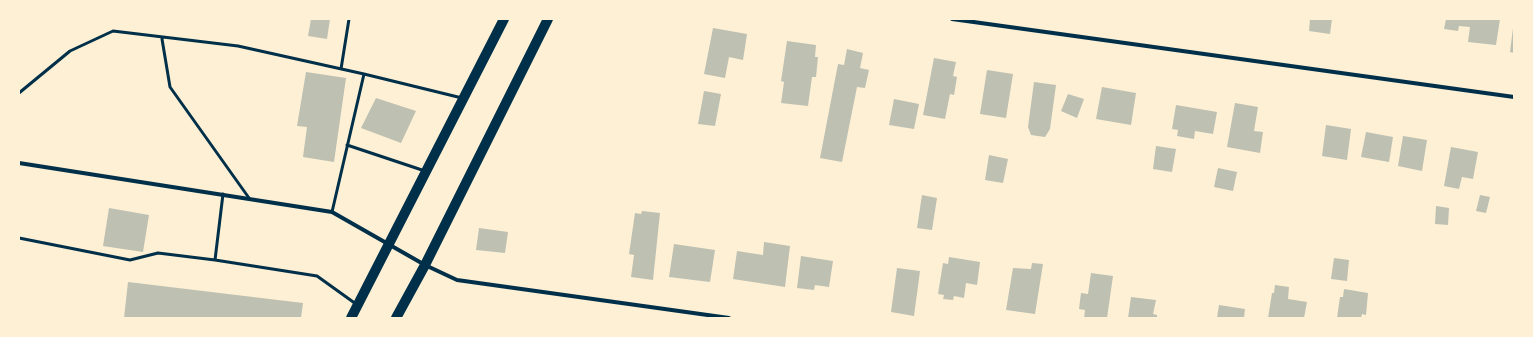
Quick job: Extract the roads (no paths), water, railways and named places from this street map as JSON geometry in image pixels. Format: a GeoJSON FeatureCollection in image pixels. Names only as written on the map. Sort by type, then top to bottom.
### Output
{"type":"FeatureCollection","features":[{"type":"Feature","properties":{"kind":"main road"},"geometry":{"type":"LineString","coordinates":[[351,318],[504,19]]}},
{"type":"Feature","properties":{"kind":"main road"},"geometry":{"type":"LineString","coordinates":[[396,318],[425,265],[548,19]]}},
{"type":"Feature","properties":{"kind":"street"},"geometry":{"type":"LineString","coordinates":[[952,19],[1514,97]]}},
{"type":"Feature","properties":{"kind":"street"},"geometry":{"type":"LineString","coordinates":[[19,163],[332,212],[425,265],[457,280],[729,318]]}},
{"type":"Feature","properties":{"kind":"lane"},"geometry":{"type":"LineString","coordinates":[[341,69],[349,19]]}},
{"type":"Feature","properties":{"kind":"lane"},"geometry":{"type":"LineString","coordinates":[[19,94],[70,51],[113,31],[238,46],[464,98]]}},
{"type":"Feature","properties":{"kind":"lane"},"geometry":{"type":"LineString","coordinates":[[162,38],[170,87],[249,198]]}},
{"type":"Feature","properties":{"kind":"lane"},"geometry":{"type":"LineString","coordinates":[[332,212],[364,74]]}},
{"type":"Feature","properties":{"kind":"lane"},"geometry":{"type":"LineString","coordinates":[[347,144],[426,172]]}},
{"type":"Feature","properties":{"kind":"lane"},"geometry":{"type":"LineString","coordinates":[[215,260],[223,194]]}},
{"type":"Feature","properties":{"kind":"lane"},"geometry":{"type":"LineString","coordinates":[[19,238],[130,260],[158,253],[215,260],[317,276],[358,306]]}}]}
